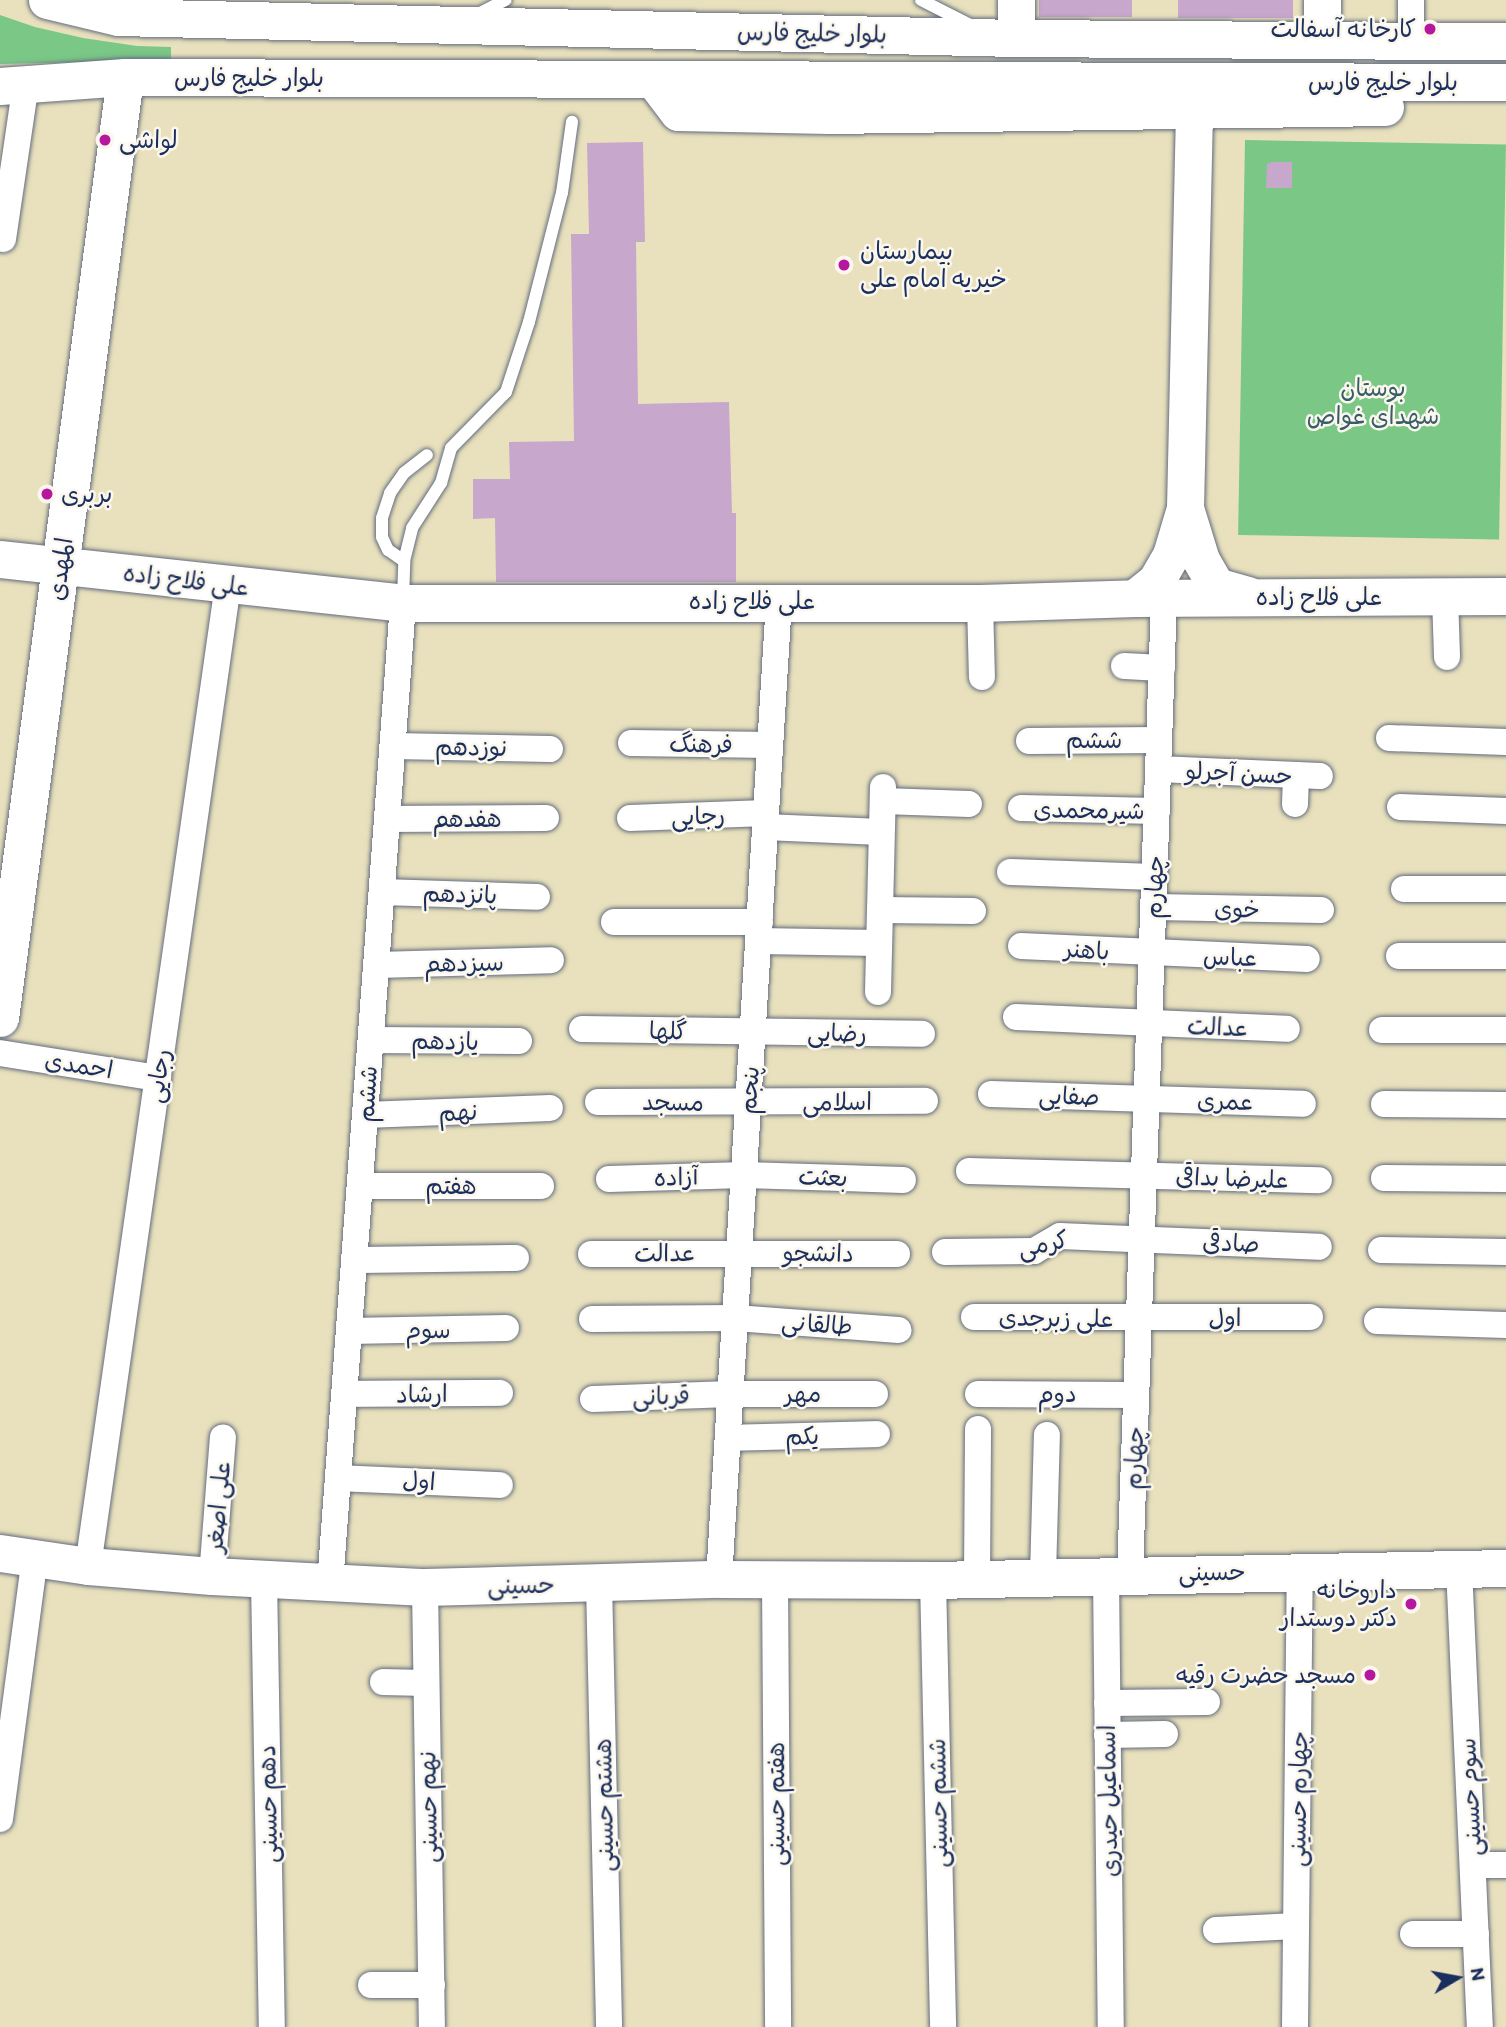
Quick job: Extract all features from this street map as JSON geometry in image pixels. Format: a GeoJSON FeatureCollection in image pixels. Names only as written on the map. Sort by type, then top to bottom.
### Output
{"type":"FeatureCollection","features":[{"type":"Feature","properties":{"kind":"street","name":"بلوار خلیج فارس"},"geometry":{"type":"LineString","coordinates":[[47,0],[118,17],[1006,38],[1506,41]]}},
{"type":"Feature","properties":{"kind":"street"},"geometry":{"type":"LineString","coordinates":[[1006,38],[1016,0]]}},
{"type":"Feature","properties":{"kind":"street"},"geometry":{"type":"LineString","coordinates":[[1322,0],[1322,40]]}},
{"type":"Feature","properties":{"kind":"street"},"geometry":{"type":"LineString","coordinates":[[1410,40],[1411,0]]}},
{"type":"Feature","properties":{"kind":"street","name":"بلوار خلیج فارس"},"geometry":{"type":"LineString","coordinates":[[13,85],[125,77],[1506,82]]}},
{"type":"Feature","properties":{"kind":"street","name":"المهدی"},"geometry":{"type":"LineString","coordinates":[[0,1018],[125,77]]}},
{"type":"Feature","properties":{"kind":"street"},"geometry":{"type":"LineString","coordinates":[[653,79],[678,112],[829,115],[1506,107]]}},
{"type":"Feature","properties":{"kind":"street"},"geometry":{"type":"LineString","coordinates":[[3,239],[13,85]]}},
{"type":"Feature","properties":{"kind":"street"},"geometry":{"type":"LineString","coordinates":[[1150,598],[1171,555],[1185,508],[1194,111]]}},
{"type":"Feature","properties":{"kind":"street"},"geometry":{"type":"LineString","coordinates":[[1185,508],[1200,560],[1216,586],[1257,598]]}},
{"type":"Feature","properties":{"kind":"street","name":"علی فلاح زاده"},"geometry":{"type":"LineString","coordinates":[[0,559],[403,603],[980,603],[1150,598],[1506,596]]}},
{"type":"Feature","properties":{"kind":"street","name":"رجایی"},"geometry":{"type":"LineString","coordinates":[[88,1566],[228,585]]}},
{"type":"Feature","properties":{"kind":"street"},"geometry":{"type":"LineString","coordinates":[[1445,596],[1447,656]]}},
{"type":"Feature","properties":{"kind":"street","name":"چهارم"},"geometry":{"type":"LineString","coordinates":[[1118,1574],[1136,1395],[1160,740],[1162,668],[1150,598]]}},
{"type":"Feature","properties":{"kind":"street","name":"پنجم"},"geometry":{"type":"LineString","coordinates":[[719,1579],[779,601]]}},
{"type":"Feature","properties":{"kind":"street","name":"ششم"},"geometry":{"type":"LineString","coordinates":[[330,1584],[403,603]]}},
{"type":"Feature","properties":{"kind":"street"},"geometry":{"type":"LineString","coordinates":[[980,603],[982,677]]}},
{"type":"Feature","properties":{"kind":"street"},"geometry":{"type":"LineString","coordinates":[[1124,666],[1162,668]]}},
{"type":"Feature","properties":{"kind":"street"},"geometry":{"type":"LineString","coordinates":[[1389,738],[1506,742]]}},
{"type":"Feature","properties":{"kind":"street","name":"ششم"},"geometry":{"type":"LineString","coordinates":[[1029,741],[1160,740]]}},
{"type":"Feature","properties":{"kind":"street","name":"فرهنگ"},"geometry":{"type":"LineString","coordinates":[[631,743],[770,745]]}},
{"type":"Feature","properties":{"kind":"street","name":"نوزدهم"},"geometry":{"type":"LineString","coordinates":[[393,746],[550,749]]}},
{"type":"Feature","properties":{"kind":"street","name":"حسن آجرلو"},"geometry":{"type":"LineString","coordinates":[[1158,769],[1308,776],[1294,804]]}},
{"type":"Feature","properties":{"kind":"street"},"geometry":{"type":"LineString","coordinates":[[878,992],[883,794],[969,804]]}},
{"type":"Feature","properties":{"kind":"street"},"geometry":{"type":"LineString","coordinates":[[1400,807],[1506,811]]}},
{"type":"Feature","properties":{"kind":"street","name":"شیرمحمدی"},"geometry":{"type":"LineString","coordinates":[[1021,808],[1157,811]]}},
{"type":"Feature","properties":{"kind":"street","name":"هفدهم"},"geometry":{"type":"LineString","coordinates":[[387,819],[546,818]]}},
{"type":"Feature","properties":{"kind":"street","name":"رجایی"},"geometry":{"type":"LineString","coordinates":[[630,818],[766,820],[881,832]]}},
{"type":"Feature","properties":{"kind":"street"},"geometry":{"type":"LineString","coordinates":[[1010,872],[1155,877]]}},
{"type":"Feature","properties":{"kind":"street"},"geometry":{"type":"LineString","coordinates":[[1404,889],[1506,888]]}},
{"type":"Feature","properties":{"kind":"street","name":"پانزدهم"},"geometry":{"type":"LineString","coordinates":[[382,892],[537,897]]}},
{"type":"Feature","properties":{"kind":"street","name":"خوی"},"geometry":{"type":"LineString","coordinates":[[1154,907],[1321,910]]}},
{"type":"Feature","properties":{"kind":"street"},"geometry":{"type":"LineString","coordinates":[[880,910],[974,911]]}},
{"type":"Feature","properties":{"kind":"street"},"geometry":{"type":"LineString","coordinates":[[614,922],[759,931],[878,943]]}},
{"type":"Feature","properties":{"kind":"street","name":"باهنر"},"geometry":{"type":"LineString","coordinates":[[1021,946],[1152,954]]}},
{"type":"Feature","properties":{"kind":"street","name":"عباس"},"geometry":{"type":"LineString","coordinates":[[1152,954],[1307,960]]}},
{"type":"Feature","properties":{"kind":"street"},"geometry":{"type":"LineString","coordinates":[[1398,956],[1506,956]]}},
{"type":"Feature","properties":{"kind":"street","name":"سیزدهم"},"geometry":{"type":"LineString","coordinates":[[377,965],[551,960]]}},
{"type":"Feature","properties":{"kind":"street"},"geometry":{"type":"LineString","coordinates":[[1016,1017],[1149,1024]]}},
{"type":"Feature","properties":{"kind":"street","name":"عدالت"},"geometry":{"type":"LineString","coordinates":[[1149,1024],[1287,1030]]}},
{"type":"Feature","properties":{"kind":"street","name":"گلها"},"geometry":{"type":"LineString","coordinates":[[582,1029],[753,1032]]}},
{"type":"Feature","properties":{"kind":"street"},"geometry":{"type":"LineString","coordinates":[[1382,1030],[1506,1030]]}},
{"type":"Feature","properties":{"kind":"street","name":"رضایی"},"geometry":{"type":"LineString","coordinates":[[753,1032],[922,1034]]}},
{"type":"Feature","properties":{"kind":"street","name":"یازدهم"},"geometry":{"type":"LineString","coordinates":[[371,1040],[519,1041]]}},
{"type":"Feature","properties":{"kind":"street","name":"احمدی"},"geometry":{"type":"LineString","coordinates":[[0,1053],[158,1078]]}},
{"type":"Feature","properties":{"kind":"street","name":"صفایی"},"geometry":{"type":"LineString","coordinates":[[991,1094],[1147,1098]]}},
{"type":"Feature","properties":{"kind":"street","name":"عمری"},"geometry":{"type":"LineString","coordinates":[[1147,1098],[1303,1104]]}},
{"type":"Feature","properties":{"kind":"street","name":"اسلامی"},"geometry":{"type":"LineString","coordinates":[[748,1103],[925,1101]]}},
{"type":"Feature","properties":{"kind":"street","name":"مسجد"},"geometry":{"type":"LineString","coordinates":[[598,1102],[748,1103]]}},
{"type":"Feature","properties":{"kind":"street"},"geometry":{"type":"LineString","coordinates":[[1384,1104],[1506,1105]]}},
{"type":"Feature","properties":{"kind":"street","name":"نهم"},"geometry":{"type":"LineString","coordinates":[[365,1115],[550,1108]]}},
{"type":"Feature","properties":{"kind":"street"},"geometry":{"type":"LineString","coordinates":[[969,1171],[1144,1175]]}},
{"type":"Feature","properties":{"kind":"street","name":"آزاده"},"geometry":{"type":"LineString","coordinates":[[609,1179],[744,1175]]}},
{"type":"Feature","properties":{"kind":"street","name":"بعثت"},"geometry":{"type":"LineString","coordinates":[[744,1175],[903,1180]]}},
{"type":"Feature","properties":{"kind":"street","name":"علیرضا بداقی"},"geometry":{"type":"LineString","coordinates":[[1144,1175],[1319,1181]]}},
{"type":"Feature","properties":{"kind":"street"},"geometry":{"type":"LineString","coordinates":[[1384,1178],[1506,1179]]}},
{"type":"Feature","properties":{"kind":"street","name":"هفتم"},"geometry":{"type":"LineString","coordinates":[[360,1186],[541,1186]]}},
{"type":"Feature","properties":{"kind":"street","name":"کرمی"},"geometry":{"type":"LineString","coordinates":[[945,1252],[1034,1251],[1060,1236],[1142,1240]]}},
{"type":"Feature","properties":{"kind":"street","name":"صادقی"},"geometry":{"type":"LineString","coordinates":[[1142,1240],[1320,1247]]}},
{"type":"Feature","properties":{"kind":"street"},"geometry":{"type":"LineString","coordinates":[[1381,1250],[1506,1252]]}},
{"type":"Feature","properties":{"kind":"street","name":"عدالت"},"geometry":{"type":"LineString","coordinates":[[591,1254],[739,1252]]}},
{"type":"Feature","properties":{"kind":"street","name":"دانشجو"},"geometry":{"type":"LineString","coordinates":[[739,1252],[897,1254]]}},
{"type":"Feature","properties":{"kind":"street"},"geometry":{"type":"LineString","coordinates":[[354,1260],[516,1258]]}},
{"type":"Feature","properties":{"kind":"street","name":"علی زبرجدی"},"geometry":{"type":"LineString","coordinates":[[974,1317],[1139,1319]]}},
{"type":"Feature","properties":{"kind":"street","name":"اول"},"geometry":{"type":"LineString","coordinates":[[1139,1319],[1310,1317]]}},
{"type":"Feature","properties":{"kind":"street","name":"طالقانی"},"geometry":{"type":"LineString","coordinates":[[592,1320],[735,1318],[899,1330]]}},
{"type":"Feature","properties":{"kind":"street"},"geometry":{"type":"LineString","coordinates":[[1377,1321],[1506,1325]]}},
{"type":"Feature","properties":{"kind":"street","name":"سوم"},"geometry":{"type":"LineString","coordinates":[[349,1331],[506,1328]]}},
{"type":"Feature","properties":{"kind":"street","name":"ارشاد"},"geometry":{"type":"LineString","coordinates":[[344,1394],[500,1393]]}},
{"type":"Feature","properties":{"kind":"street","name":"مهر"},"geometry":{"type":"LineString","coordinates":[[730,1394],[875,1394]]}},
{"type":"Feature","properties":{"kind":"street","name":"قربانی"},"geometry":{"type":"LineString","coordinates":[[593,1399],[730,1394]]}},
{"type":"Feature","properties":{"kind":"street","name":"دوم"},"geometry":{"type":"LineString","coordinates":[[978,1394],[1136,1395]]}},
{"type":"Feature","properties":{"kind":"street"},"geometry":{"type":"LineString","coordinates":[[977,1578],[978,1429]]}},
{"type":"Feature","properties":{"kind":"street","name":"یکم"},"geometry":{"type":"LineString","coordinates":[[728,1438],[877,1434]]}},
{"type":"Feature","properties":{"kind":"street"},"geometry":{"type":"LineString","coordinates":[[1043,1575],[1047,1435]]}},
{"type":"Feature","properties":{"kind":"street","name":"علی اصغر"},"geometry":{"type":"LineString","coordinates":[[212,1576],[223,1437]]}},
{"type":"Feature","properties":{"kind":"street","name":"اول"},"geometry":{"type":"LineString","coordinates":[[338,1478],[500,1485]]}},
{"type":"Feature","properties":{"kind":"street"},"geometry":{"type":"LineString","coordinates":[[0,1819],[18,1556]]}},
{"type":"Feature","properties":{"kind":"street","name":"حسینی"},"geometry":{"type":"LineString","coordinates":[[18,1556],[88,1566],[264,1580],[425,1587],[719,1579],[933,1580],[1043,1575],[1506,1568]]}},
{"type":"Feature","properties":{"kind":"street","name":"سوم حسینی"},"geometry":{"type":"LineString","coordinates":[[1459,1568],[1480,2027]]}},
{"type":"Feature","properties":{"kind":"street","name":"چهارم حسینی"},"geometry":{"type":"LineString","coordinates":[[1295,2027],[1300,1571]]}},
{"type":"Feature","properties":{"kind":"street","name":"اسماعیل حیدری"},"geometry":{"type":"LineString","coordinates":[[1111,2027],[1107,1703],[1118,1574]]}},
{"type":"Feature","properties":{"kind":"street","name":"دهم حسینی"},"geometry":{"type":"LineString","coordinates":[[264,1580],[272,2027]]}},
{"type":"Feature","properties":{"kind":"street","name":"هفتم حسینی"},"geometry":{"type":"LineString","coordinates":[[775,1580],[778,2027]]}},
{"type":"Feature","properties":{"kind":"street","name":"ششم حسینی"},"geometry":{"type":"LineString","coordinates":[[933,1580],[943,2027]]}},
{"type":"Feature","properties":{"kind":"street","name":"هشتم حسینی"},"geometry":{"type":"LineString","coordinates":[[599,1583],[609,2027]]}},
{"type":"Feature","properties":{"kind":"street","name":"نهم حسینی"},"geometry":{"type":"LineString","coordinates":[[425,1587],[432,2027]]}},
{"type":"Feature","properties":{"kind":"street"},"geometry":{"type":"LineString","coordinates":[[383,1682],[425,1683]]}},
{"type":"Feature","properties":{"kind":"street"},"geometry":{"type":"LineString","coordinates":[[1107,1703],[1207,1702]]}},
{"type":"Feature","properties":{"kind":"street"},"geometry":{"type":"LineString","coordinates":[[1107,1735],[1165,1734]]}},
{"type":"Feature","properties":{"kind":"street"},"geometry":{"type":"LineString","coordinates":[[1473,1865],[1506,1865]]}},
{"type":"Feature","properties":{"kind":"street"},"geometry":{"type":"LineString","coordinates":[[1216,1930],[1296,1926]]}},
{"type":"Feature","properties":{"kind":"street"},"geometry":{"type":"LineString","coordinates":[[1413,1934],[1476,1934]]}},
{"type":"Feature","properties":{"kind":"street"},"geometry":{"type":"LineString","coordinates":[[371,1985],[432,1985]]}},
{"type":"Feature","properties":{"kind":"lane"},"geometry":{"type":"LineString","coordinates":[[455,25],[506,0]]}},
{"type":"Feature","properties":{"kind":"lane"},"geometry":{"type":"LineString","coordinates":[[921,0],[1006,38]]}},
{"type":"Feature","properties":{"kind":"lane"},"geometry":{"type":"LineString","coordinates":[[403,603],[404,561],[412,528],[440,483],[451,448],[506,392],[529,322],[562,193],[572,122]]}},
{"type":"Feature","properties":{"kind":"lane"},"geometry":{"type":"LineString","coordinates":[[404,561],[388,550],[382,537],[382,518],[397,483],[427,455]]}},
{"type":"Feature","properties":{"kind":"green space"},"geometry":{"type":"Polygon","coordinates":[[[0,15],[35,27],[83,38],[137,46],[171,47],[171,60],[0,64],[0,15]]]}},
{"type":"Feature","properties":{"kind":"green space","name":"بوستان شهدای غواص"},"geometry":{"type":"Polygon","coordinates":[[[1245,140],[1506,145],[1499,539],[1238,535],[1245,140]]]}},
{"type":"Feature","properties":{"kind":"building"},"geometry":{"type":"Polygon","coordinates":[[[1039,0],[1132,0],[1132,17],[1039,17],[1039,0]]]}},
{"type":"Feature","properties":{"kind":"building"},"geometry":{"type":"Polygon","coordinates":[[[1178,0],[1293,0],[1293,18],[1178,18],[1178,0]]]}},
{"type":"Feature","properties":{"kind":"building"},"geometry":{"type":"Polygon","coordinates":[[[643,142],[645,242],[636,242],[638,404],[729,402],[732,513],[736,513],[736,582],[496,582],[495,518],[473,519],[473,479],[510,479],[509,442],[574,441],[571,234],[589,234],[587,143],[643,142]]]}},
{"type":"Feature","properties":{"kind":"building"},"geometry":{"type":"Polygon","coordinates":[[[1292,162],[1292,188],[1266,188],[1267,164],[1292,162]]]}},
{"type":"Feature","properties":{"kind":"place","name":"کارخانه آسفالت"},"geometry":{"type":"Point","coordinates":[1430,29]}},
{"type":"Feature","properties":{"kind":"place","name":"لواشی"},"geometry":{"type":"Point","coordinates":[105,140]}},
{"type":"Feature","properties":{"kind":"place","name":"بیمارستان خیریه امام علی"},"geometry":{"type":"Point","coordinates":[844,265]}},
{"type":"Feature","properties":{"kind":"place","name":"بربری"},"geometry":{"type":"Point","coordinates":[47,494]}},
{"type":"Feature","properties":{"kind":"place","name":"داروخانه دکتر دوستدار"},"geometry":{"type":"Point","coordinates":[1411,1604]}},
{"type":"Feature","properties":{"kind":"place","name":"مسجد حضرت رقیه"},"geometry":{"type":"Point","coordinates":[1370,1675]}}]}
